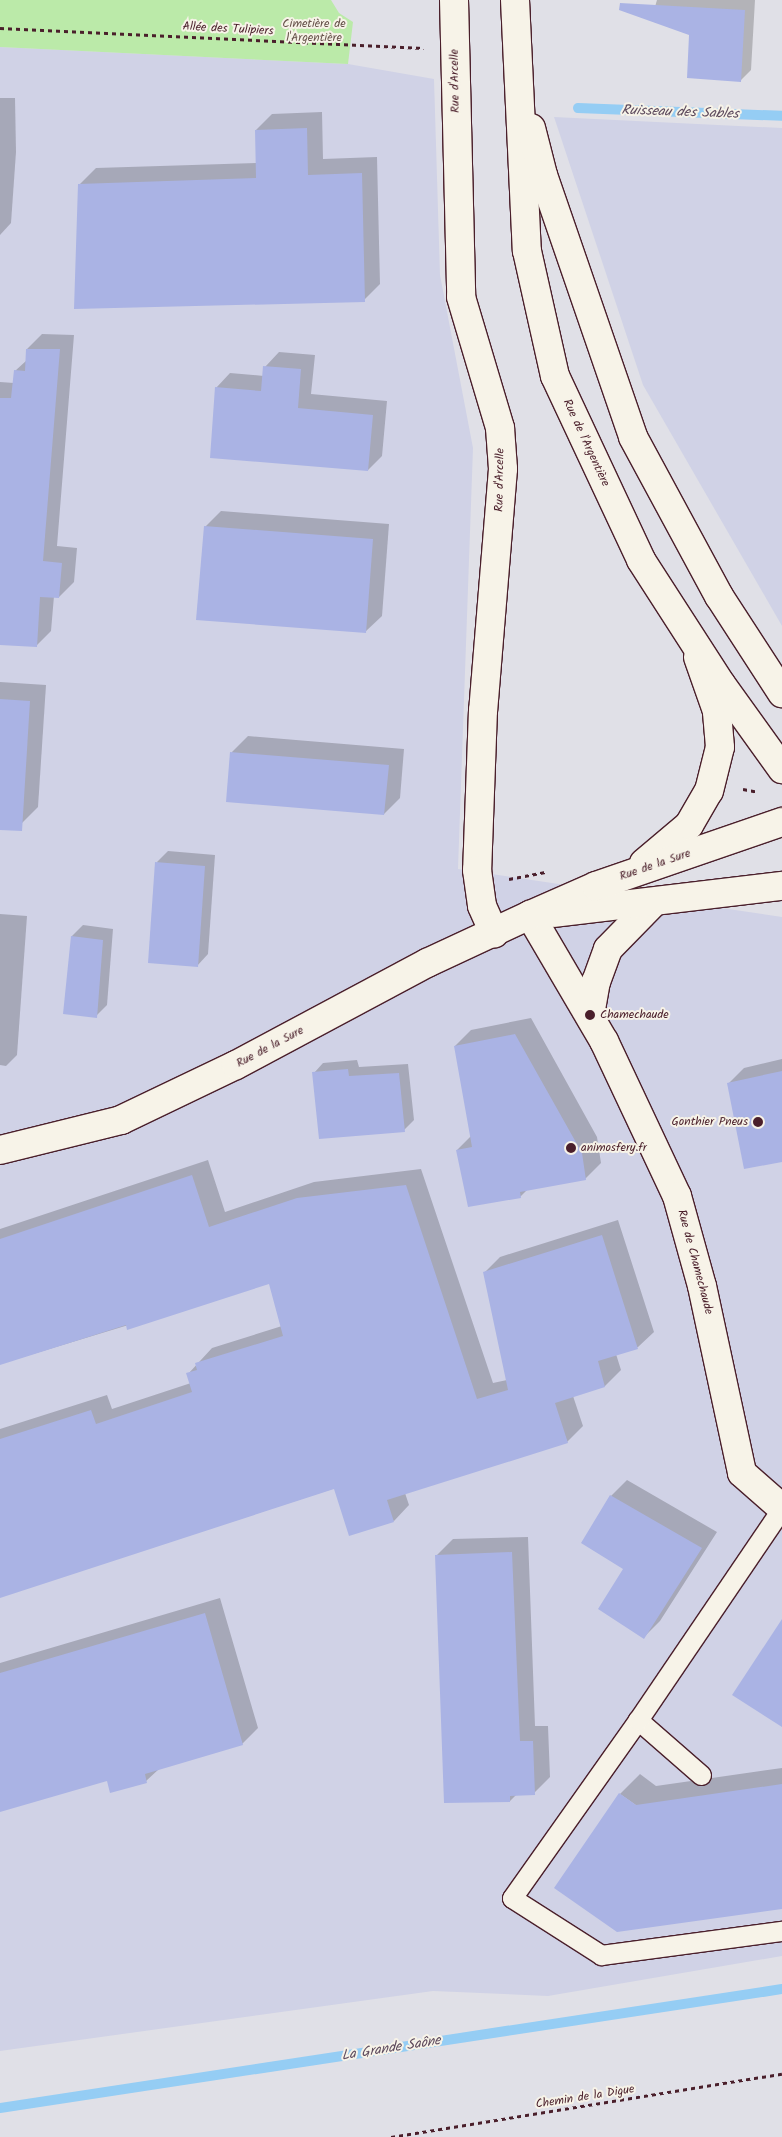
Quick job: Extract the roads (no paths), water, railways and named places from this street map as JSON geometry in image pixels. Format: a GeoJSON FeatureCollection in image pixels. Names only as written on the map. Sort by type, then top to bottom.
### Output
{"type":"FeatureCollection","features":[{"type":"Feature","properties":{"kind":"street","name":"Rue d'Arcelle"},"geometry":{"type":"LineString","coordinates":[[454,0],[461,297],[500,428],[503,469],[483,710],[476,870],[482,906],[494,933]]}},
{"type":"Feature","properties":{"kind":"street","name":"Rue de l'Argentière"},"geometry":{"type":"LineString","coordinates":[[515,0],[516,71],[527,251],[555,376],[641,560],[690,637],[782,770]]}},
{"type":"Feature","properties":{"kind":"street","name":"Rue de l'Argentière"},"geometry":{"type":"LineString","coordinates":[[516,71],[543,175],[633,437],[719,596],[782,693]]}},
{"type":"Feature","properties":{"kind":"street"},"geometry":{"type":"LineString","coordinates":[[634,872],[689,824],[709,791],[720,747],[717,711],[690,637]]}},
{"type":"Feature","properties":{"kind":"street","name":"Rue de la Sure"},"geometry":{"type":"LineString","coordinates":[[0,1150],[121,1120],[236,1065],[427,964],[530,915],[634,872],[782,822]]}},
{"type":"Feature","properties":{"kind":"street","name":"Rue de la Sure"},"geometry":{"type":"LineString","coordinates":[[530,915],[653,903],[782,886]]}},
{"type":"Feature","properties":{"kind":"street"},"geometry":{"type":"LineString","coordinates":[[590,1015],[596,982],[608,950],[653,903]]}},
{"type":"Feature","properties":{"kind":"street","name":"Rue de Chamechaude"},"geometry":{"type":"LineString","coordinates":[[530,915],[590,1015],[677,1196],[705,1295],[742,1473],[782,1508]]}},
{"type":"Feature","properties":{"kind":"lane"},"geometry":{"type":"LineString","coordinates":[[782,1508],[638,1720],[512,1898],[601,1955],[782,1931]]}},
{"type":"Feature","properties":{"kind":"lane"},"geometry":{"type":"LineString","coordinates":[[638,1720],[701,1775]]}},
{"type":"Feature","properties":{"kind":"waterway","name":"Ruisseau des Sables"},"geometry":{"type":"LineString","coordinates":[[578,108],[782,116]]}},
{"type":"Feature","properties":{"kind":"waterway","name":"La Grande Saône"},"geometry":{"type":"LineString","coordinates":[[0,2108],[782,1989]]}},
{"type":"Feature","properties":{"kind":"place","name":"Chamechaude"},"geometry":{"type":"Point","coordinates":[590,1015]}},
{"type":"Feature","properties":{"kind":"place","name":"Gonthier Pneus"},"geometry":{"type":"Point","coordinates":[758,1122]}},
{"type":"Feature","properties":{"kind":"place","name":"animosfery.fr"},"geometry":{"type":"Point","coordinates":[571,1148]}},
{"type":"Feature","properties":{"kind":"park label","name":"Cimetière de l'Argentière"},"geometry":{"type":"Point","coordinates":[314,31]}}]}
